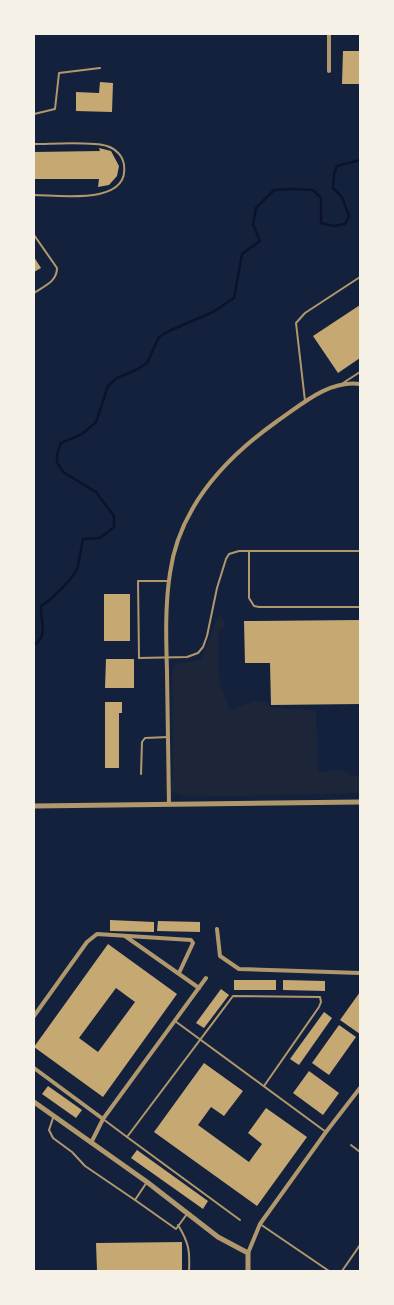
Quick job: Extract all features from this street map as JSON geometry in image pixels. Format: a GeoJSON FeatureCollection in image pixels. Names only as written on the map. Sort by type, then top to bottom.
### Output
{"type":"FeatureCollection","features":[{"type":"Feature","properties":{"kind":"street"},"geometry":{"type":"LineString","coordinates":[[329,34],[329,71]]}},
{"type":"Feature","properties":{"kind":"street"},"geometry":{"type":"LineString","coordinates":[[169,804],[166,611],[174,552],[186,519],[207,486],[236,453],[258,435],[324,390],[360,384]]}},
{"type":"Feature","properties":{"kind":"street"},"geometry":{"type":"LineString","coordinates":[[34,806],[360,802]]}},
{"type":"Feature","properties":{"kind":"street"},"geometry":{"type":"LineString","coordinates":[[217,929],[220,956],[239,969],[360,972]]}},
{"type":"Feature","properties":{"kind":"street"},"geometry":{"type":"LineString","coordinates":[[34,1016],[90,938],[97,934],[191,940],[194,943],[179,973]]}},
{"type":"Feature","properties":{"kind":"street"},"geometry":{"type":"LineString","coordinates":[[125,936],[199,988]]}},
{"type":"Feature","properties":{"kind":"street"},"geometry":{"type":"LineString","coordinates":[[90,1143],[103,1119],[206,978]]}},
{"type":"Feature","properties":{"kind":"street"},"geometry":{"type":"LineString","coordinates":[[34,1068],[103,1119]]}},
{"type":"Feature","properties":{"kind":"street"},"geometry":{"type":"LineString","coordinates":[[248,1271],[248,1253],[260,1224],[360,1088]]}},
{"type":"Feature","properties":{"kind":"street"},"geometry":{"type":"LineString","coordinates":[[34,1102],[147,1182],[218,1237],[248,1253]]}},
{"type":"Feature","properties":{"kind":"lane"},"geometry":{"type":"LineString","coordinates":[[34,114],[55,109],[59,73],[100,68]]}},
{"type":"Feature","properties":{"kind":"lane"},"geometry":{"type":"LineString","coordinates":[[34,144],[102,145],[116,150],[125,168],[121,182],[108,192],[97,195],[34,195]]}},
{"type":"Feature","properties":{"kind":"lane"},"geometry":{"type":"LineString","coordinates":[[34,236],[57,268],[57,273],[53,281],[34,293]]}},
{"type":"Feature","properties":{"kind":"lane"},"geometry":{"type":"LineString","coordinates":[[306,401],[296,323],[305,313],[360,276]]}},
{"type":"Feature","properties":{"kind":"lane"},"geometry":{"type":"LineString","coordinates":[[339,386],[360,372]]}},
{"type":"Feature","properties":{"kind":"lane"},"geometry":{"type":"LineString","coordinates":[[249,551],[249,598],[254,606],[360,607]]}},
{"type":"Feature","properties":{"kind":"lane"},"geometry":{"type":"LineString","coordinates":[[169,581],[138,581],[139,658],[193,656],[202,647],[207,636],[217,588],[226,559],[233,552],[360,551]]}},
{"type":"Feature","properties":{"kind":"lane"},"geometry":{"type":"LineString","coordinates":[[141,774],[142,742],[145,738],[168,737]]}},
{"type":"Feature","properties":{"kind":"lane"},"geometry":{"type":"LineString","coordinates":[[127,1137],[233,996],[320,997],[319,1007],[264,1086]]}},
{"type":"Feature","properties":{"kind":"lane"},"geometry":{"type":"LineString","coordinates":[[175,1020],[326,1132]]}},
{"type":"Feature","properties":{"kind":"lane"},"geometry":{"type":"LineString","coordinates":[[54,1117],[48,1130],[53,1138],[72,1152],[85,1166],[176,1229],[188,1213]]}},
{"type":"Feature","properties":{"kind":"lane"},"geometry":{"type":"LineString","coordinates":[[103,1119],[240,1220]]}},
{"type":"Feature","properties":{"kind":"lane"},"geometry":{"type":"LineString","coordinates":[[350,1145],[360,1152]]}},
{"type":"Feature","properties":{"kind":"lane"},"geometry":{"type":"LineString","coordinates":[[135,1200],[147,1182]]}},
{"type":"Feature","properties":{"kind":"lane"},"geometry":{"type":"LineString","coordinates":[[260,1224],[329,1271]]}},
{"type":"Feature","properties":{"kind":"lane"},"geometry":{"type":"LineString","coordinates":[[178,1226],[186,1238],[190,1249],[190,1271]]}},
{"type":"Feature","properties":{"kind":"lane"},"geometry":{"type":"LineString","coordinates":[[342,1271],[360,1245]]}},
{"type":"Feature","properties":{"kind":"shaded area"},"geometry":{"type":"Polygon","coordinates":[[[221,615],[225,628],[218,630],[218,667],[220,683],[230,710],[255,701],[268,702],[270,708],[316,710],[318,772],[341,770],[349,775],[360,776],[360,793],[187,797],[169,791],[173,778],[172,673],[176,664],[200,660],[215,623],[221,615]]]}},
{"type":"Feature","properties":{"kind":"building"},"geometry":{"type":"Polygon","coordinates":[[[343,51],[360,51],[360,84],[342,84],[343,51]]]}},
{"type":"Feature","properties":{"kind":"building"},"geometry":{"type":"Polygon","coordinates":[[[100,82],[113,83],[112,112],[76,111],[76,92],[99,93],[100,82]]]}},
{"type":"Feature","properties":{"kind":"building"},"geometry":{"type":"Polygon","coordinates":[[[99,148],[111,151],[119,166],[117,176],[109,185],[98,187],[99,179],[34,179],[34,152],[100,151],[99,148]]]}},
{"type":"Feature","properties":{"kind":"building"},"geometry":{"type":"Polygon","coordinates":[[[34,257],[41,268],[34,272],[34,257]]]}},
{"type":"Feature","properties":{"kind":"building"},"geometry":{"type":"Polygon","coordinates":[[[360,305],[360,358],[338,373],[313,336],[360,305]]]}},
{"type":"Feature","properties":{"kind":"building"},"geometry":{"type":"Polygon","coordinates":[[[104,594],[130,594],[130,641],[104,641],[104,594]]]}},
{"type":"Feature","properties":{"kind":"building"},"geometry":{"type":"Polygon","coordinates":[[[360,620],[360,704],[271,705],[270,663],[245,663],[244,621],[360,620]]]}},
{"type":"Feature","properties":{"kind":"building"},"geometry":{"type":"Polygon","coordinates":[[[106,659],[134,659],[134,688],[105,688],[106,659]]]}},
{"type":"Feature","properties":{"kind":"building"},"geometry":{"type":"Polygon","coordinates":[[[105,702],[122,702],[122,713],[119,713],[119,768],[105,768],[105,702]]]}},
{"type":"Feature","properties":{"kind":"building"},"geometry":{"type":"Polygon","coordinates":[[[110,920],[154,922],[154,932],[110,931],[110,920]]]}},
{"type":"Feature","properties":{"kind":"building"},"geometry":{"type":"Polygon","coordinates":[[[158,921],[200,922],[200,932],[157,931],[158,921]]]}},
{"type":"Feature","properties":{"kind":"building"},"geometry":{"type":"Polygon","coordinates":[[[108,944],[177,994],[103,1097],[34,1047],[108,944]],[[116,988],[79,1038],[98,1052],[135,1002],[116,988]]]}},
{"type":"Feature","properties":{"kind":"building"},"geometry":{"type":"Polygon","coordinates":[[[234,980],[276,980],[276,990],[234,990],[234,980]]]}},
{"type":"Feature","properties":{"kind":"building"},"geometry":{"type":"Polygon","coordinates":[[[283,980],[325,981],[325,991],[283,990],[283,980]]]}},
{"type":"Feature","properties":{"kind":"building"},"geometry":{"type":"Polygon","coordinates":[[[221,989],[229,995],[204,1028],[196,1023],[221,989]]]}},
{"type":"Feature","properties":{"kind":"building"},"geometry":{"type":"Polygon","coordinates":[[[360,992],[360,1034],[340,1020],[360,992]]]}},
{"type":"Feature","properties":{"kind":"building"},"geometry":{"type":"Polygon","coordinates":[[[324,1012],[332,1018],[299,1065],[290,1059],[324,1012]]]}},
{"type":"Feature","properties":{"kind":"building"},"geometry":{"type":"Polygon","coordinates":[[[339,1025],[356,1037],[329,1075],[312,1063],[339,1025]]]}},
{"type":"Feature","properties":{"kind":"building"},"geometry":{"type":"Polygon","coordinates":[[[204,1063],[243,1091],[224,1116],[211,1107],[198,1125],[249,1162],[262,1144],[248,1133],[266,1108],[307,1137],[257,1206],[154,1132],[204,1063]]]}},
{"type":"Feature","properties":{"kind":"building"},"geometry":{"type":"Polygon","coordinates":[[[309,1071],[339,1093],[323,1115],[293,1093],[309,1071]]]}},
{"type":"Feature","properties":{"kind":"building"},"geometry":{"type":"Polygon","coordinates":[[[48,1086],[82,1110],[76,1118],[42,1094],[48,1086]]]}},
{"type":"Feature","properties":{"kind":"building"},"geometry":{"type":"Polygon","coordinates":[[[137,1150],[208,1201],[203,1209],[131,1158],[137,1150]]]}},
{"type":"Feature","properties":{"kind":"building"},"geometry":{"type":"Polygon","coordinates":[[[182,1242],[182,1271],[97,1271],[96,1243],[182,1242]]]}},
{"type":"Feature","properties":{"kind":"waterway"},"geometry":{"type":"LineString","coordinates":[[34,645],[39,641],[43,632],[41,606],[51,599],[76,571],[83,539],[100,538],[114,527],[114,516],[96,492],[63,472],[57,462],[57,454],[61,443],[82,434],[96,422],[108,386],[117,378],[147,363],[159,337],[213,312],[234,298],[242,254],[260,241],[253,224],[256,208],[274,190],[313,190],[321,198],[321,223],[334,226],[345,224],[349,216],[342,197],[333,188],[334,174],[337,166],[360,160]]}}]}
